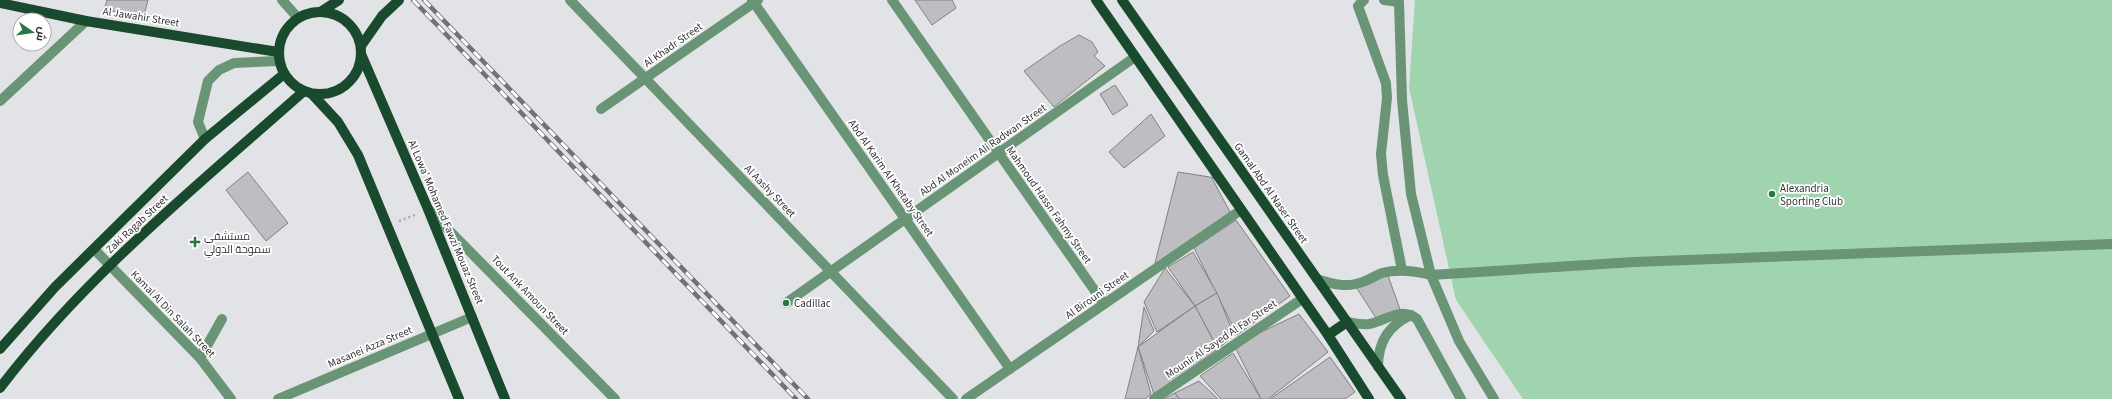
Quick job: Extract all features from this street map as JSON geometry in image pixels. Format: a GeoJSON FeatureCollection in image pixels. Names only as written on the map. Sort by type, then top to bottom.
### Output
{"type":"FeatureCollection","features":[{"type":"Feature","properties":{"kind":"main road"},"geometry":{"type":"LineString","coordinates":[[339,0],[322,11],[310,13],[298,18],[284,32],[279,56],[284,74],[296,87],[308,93],[338,122],[358,155],[433,333],[459,399]]}},
{"type":"Feature","properties":{"kind":"main road"},"geometry":{"type":"LineString","coordinates":[[308,93],[330,94],[346,85],[357,72],[361,50],[371,30],[399,0]]}},
{"type":"Feature","properties":{"kind":"main road"},"geometry":{"type":"LineString","coordinates":[[1096,0],[1328,335],[1365,398]]}},
{"type":"Feature","properties":{"kind":"main road","name":"Gamal Abd Al Naser Street"},"geometry":{"type":"LineString","coordinates":[[1122,0],[1401,399]]}},
{"type":"Feature","properties":{"kind":"main road","name":"Al Jawahir Street"},"geometry":{"type":"LineString","coordinates":[[0,3],[86,21],[279,56]]}},
{"type":"Feature","properties":{"kind":"main road"},"geometry":{"type":"LineString","coordinates":[[322,11],[335,15],[347,22],[358,37],[361,50]]}},
{"type":"Feature","properties":{"kind":"main road","name":"Al Lowa' Mohamed Fawzi Mouaz Street"},"geometry":{"type":"LineString","coordinates":[[361,50],[428,209],[505,399]]}},
{"type":"Feature","properties":{"kind":"main road","name":"Zaki Ragab Street"},"geometry":{"type":"LineString","coordinates":[[0,349],[55,287],[205,139],[284,74]]}},
{"type":"Feature","properties":{"kind":"main road","name":"Zaki Ragab Street"},"geometry":{"type":"LineString","coordinates":[[0,388],[67,309],[159,219],[308,93]]}},
{"type":"Feature","properties":{"kind":"main road"},"geometry":{"type":"LineString","coordinates":[[1328,335],[1347,322]]}},
{"type":"Feature","properties":{"kind":"street"},"geometry":{"type":"LineString","coordinates":[[282,0],[298,18]]}},
{"type":"Feature","properties":{"kind":"street","name":"Al Aashy Street"},"geometry":{"type":"LineString","coordinates":[[570,0],[952,399]]}},
{"type":"Feature","properties":{"kind":"street","name":"Mahmoud Hassn Fahmy Street"},"geometry":{"type":"LineString","coordinates":[[892,0],[1104,304]]}},
{"type":"Feature","properties":{"kind":"street"},"geometry":{"type":"LineString","coordinates":[[1364,0],[1358,6],[1386,83],[1388,98],[1382,148],[1383,175],[1402,270]]}},
{"type":"Feature","properties":{"kind":"street"},"geometry":{"type":"LineString","coordinates":[[1384,0],[1399,2],[1402,100],[1411,194],[1430,275],[1459,341],[1494,399]]}},
{"type":"Feature","properties":{"kind":"street","name":"Al Khadr Street"},"geometry":{"type":"LineString","coordinates":[[601,109],[755,1]]}},
{"type":"Feature","properties":{"kind":"street","name":"Abd Al Karim Al Khetaby Street"},"geometry":{"type":"LineString","coordinates":[[755,1],[905,220],[1010,369]]}},
{"type":"Feature","properties":{"kind":"street"},"geometry":{"type":"LineString","coordinates":[[0,101],[86,21]]}},
{"type":"Feature","properties":{"kind":"street"},"geometry":{"type":"LineString","coordinates":[[205,139],[198,122],[208,81],[219,70],[234,63],[279,56]]}},
{"type":"Feature","properties":{"kind":"street","name":"Abd Al Moneim Ali Radwan Street"},"geometry":{"type":"LineString","coordinates":[[786,304],[1135,57]]}},
{"type":"Feature","properties":{"kind":"street","name":"Tout Ank Amoun Street"},"geometry":{"type":"LineString","coordinates":[[428,209],[615,399]]}},
{"type":"Feature","properties":{"kind":"street","name":"Al Birouni Street"},"geometry":{"type":"LineString","coordinates":[[966,399],[1241,210]]}},
{"type":"Feature","properties":{"kind":"street"},"geometry":{"type":"LineString","coordinates":[[1317,279],[1333,285],[1349,285],[1365,282],[1381,273],[1402,270],[1430,275],[1642,262],[2112,244]]}},
{"type":"Feature","properties":{"kind":"street","name":"Kamal Al Din Salah Street"},"geometry":{"type":"LineString","coordinates":[[94,249],[200,358],[231,399]]}},
{"type":"Feature","properties":{"kind":"street","name":"Mounir Al Sayed Al Far Street"},"geometry":{"type":"LineString","coordinates":[[1154,399],[1302,299]]}},
{"type":"Feature","properties":{"kind":"street"},"geometry":{"type":"LineString","coordinates":[[1347,322],[1368,324],[1402,312],[1412,315],[1417,319],[1461,399]]}},
{"type":"Feature","properties":{"kind":"street"},"geometry":{"type":"LineString","coordinates":[[1378,367],[1381,345],[1393,326],[1412,315]]}},
{"type":"Feature","properties":{"kind":"street","name":"Masanei Azza Street"},"geometry":{"type":"LineString","coordinates":[[278,399],[472,317]]}},
{"type":"Feature","properties":{"kind":"street"},"geometry":{"type":"LineString","coordinates":[[200,358],[222,319]]}},
{"type":"Feature","properties":{"kind":"path"},"geometry":{"type":"LineString","coordinates":[[388,226],[428,209]]}},
{"type":"Feature","properties":{"kind":"green space","name":"Alexandria Sporting Club"},"geometry":{"type":"Polygon","coordinates":[[[1415,0],[2112,0],[2112,399],[1523,399],[1456,300],[1409,88],[1415,0]]]}},
{"type":"Feature","properties":{"kind":"building"},"geometry":{"type":"Polygon","coordinates":[[[107,0],[148,0],[144,15],[104,10],[107,0]]]}},
{"type":"Feature","properties":{"kind":"building"},"geometry":{"type":"Polygon","coordinates":[[[915,0],[952,0],[956,8],[932,25],[915,0]]]}},
{"type":"Feature","properties":{"kind":"building"},"geometry":{"type":"Polygon","coordinates":[[[1079,35],[1092,42],[1098,52],[1094,56],[1105,66],[1054,107],[1024,71],[1060,46],[1079,35]]]}},
{"type":"Feature","properties":{"kind":"building"},"geometry":{"type":"Polygon","coordinates":[[[1115,85],[1128,105],[1113,115],[1100,94],[1115,85]]]}},
{"type":"Feature","properties":{"kind":"building"},"geometry":{"type":"Polygon","coordinates":[[[1151,114],[1165,136],[1124,168],[1109,152],[1151,114]]]}},
{"type":"Feature","properties":{"kind":"building"},"geometry":{"type":"Polygon","coordinates":[[[248,172],[288,223],[266,241],[226,190],[248,172]]]}},
{"type":"Feature","properties":{"kind":"building"},"geometry":{"type":"Polygon","coordinates":[[[1178,172],[1216,178],[1212,178],[1232,216],[1154,267],[1178,172]]]}},
{"type":"Feature","properties":{"kind":"building"},"geometry":{"type":"Polygon","coordinates":[[[1236,220],[1290,296],[1237,335],[1194,248],[1236,220]]]}},
{"type":"Feature","properties":{"kind":"building"},"geometry":{"type":"Polygon","coordinates":[[[1193,252],[1217,293],[1195,306],[1168,267],[1193,252]]]}},
{"type":"Feature","properties":{"kind":"building"},"geometry":{"type":"Polygon","coordinates":[[[1165,268],[1195,306],[1157,332],[1144,302],[1165,268]]]}},
{"type":"Feature","properties":{"kind":"building"},"geometry":{"type":"Polygon","coordinates":[[[1387,273],[1401,312],[1378,321],[1356,287],[1387,273]]]}},
{"type":"Feature","properties":{"kind":"building"},"geometry":{"type":"Polygon","coordinates":[[[1217,293],[1234,335],[1218,349],[1195,306],[1217,293]]]}},
{"type":"Feature","properties":{"kind":"building"},"geometry":{"type":"Polygon","coordinates":[[[1195,306],[1218,349],[1154,394],[1138,347],[1195,306]]]}},
{"type":"Feature","properties":{"kind":"building"},"geometry":{"type":"Polygon","coordinates":[[[1144,307],[1154,331],[1138,347],[1144,307]]]}},
{"type":"Feature","properties":{"kind":"building"},"geometry":{"type":"Polygon","coordinates":[[[1299,314],[1328,352],[1268,399],[1261,399],[1234,345],[1299,314]]]}},
{"type":"Feature","properties":{"kind":"building"},"geometry":{"type":"Polygon","coordinates":[[[1138,347],[1151,394],[1145,399],[1125,399],[1138,347]]]}},
{"type":"Feature","properties":{"kind":"building"},"geometry":{"type":"Polygon","coordinates":[[[1233,353],[1261,399],[1221,399],[1200,376],[1233,353]]]}},
{"type":"Feature","properties":{"kind":"building"},"geometry":{"type":"Polygon","coordinates":[[[1330,357],[1355,392],[1345,399],[1270,399],[1330,357]]]}},
{"type":"Feature","properties":{"kind":"building"},"geometry":{"type":"Polygon","coordinates":[[[1199,381],[1218,399],[1179,399],[1175,393],[1199,381]]]}},
{"type":"Feature","properties":{"kind":"building"},"geometry":{"type":"Polygon","coordinates":[[[1175,393],[1179,399],[1163,399],[1175,393]]]}},
{"type":"Feature","properties":{"kind":"railway"},"geometry":{"type":"LineString","coordinates":[[413,0],[796,399]]}},
{"type":"Feature","properties":{"kind":"railway"},"geometry":{"type":"LineString","coordinates":[[424,0],[808,399]]}},
{"type":"Feature","properties":{"kind":"place","name":"Alexandria Sporting Club"},"geometry":{"type":"Point","coordinates":[1772,194]}},
{"type":"Feature","properties":{"kind":"place","name":"مستشفى سموحة الدولي"},"geometry":{"type":"Point","coordinates":[195,242]}},
{"type":"Feature","properties":{"kind":"place","name":"Cadillac"},"geometry":{"type":"Point","coordinates":[786,303]}}]}
